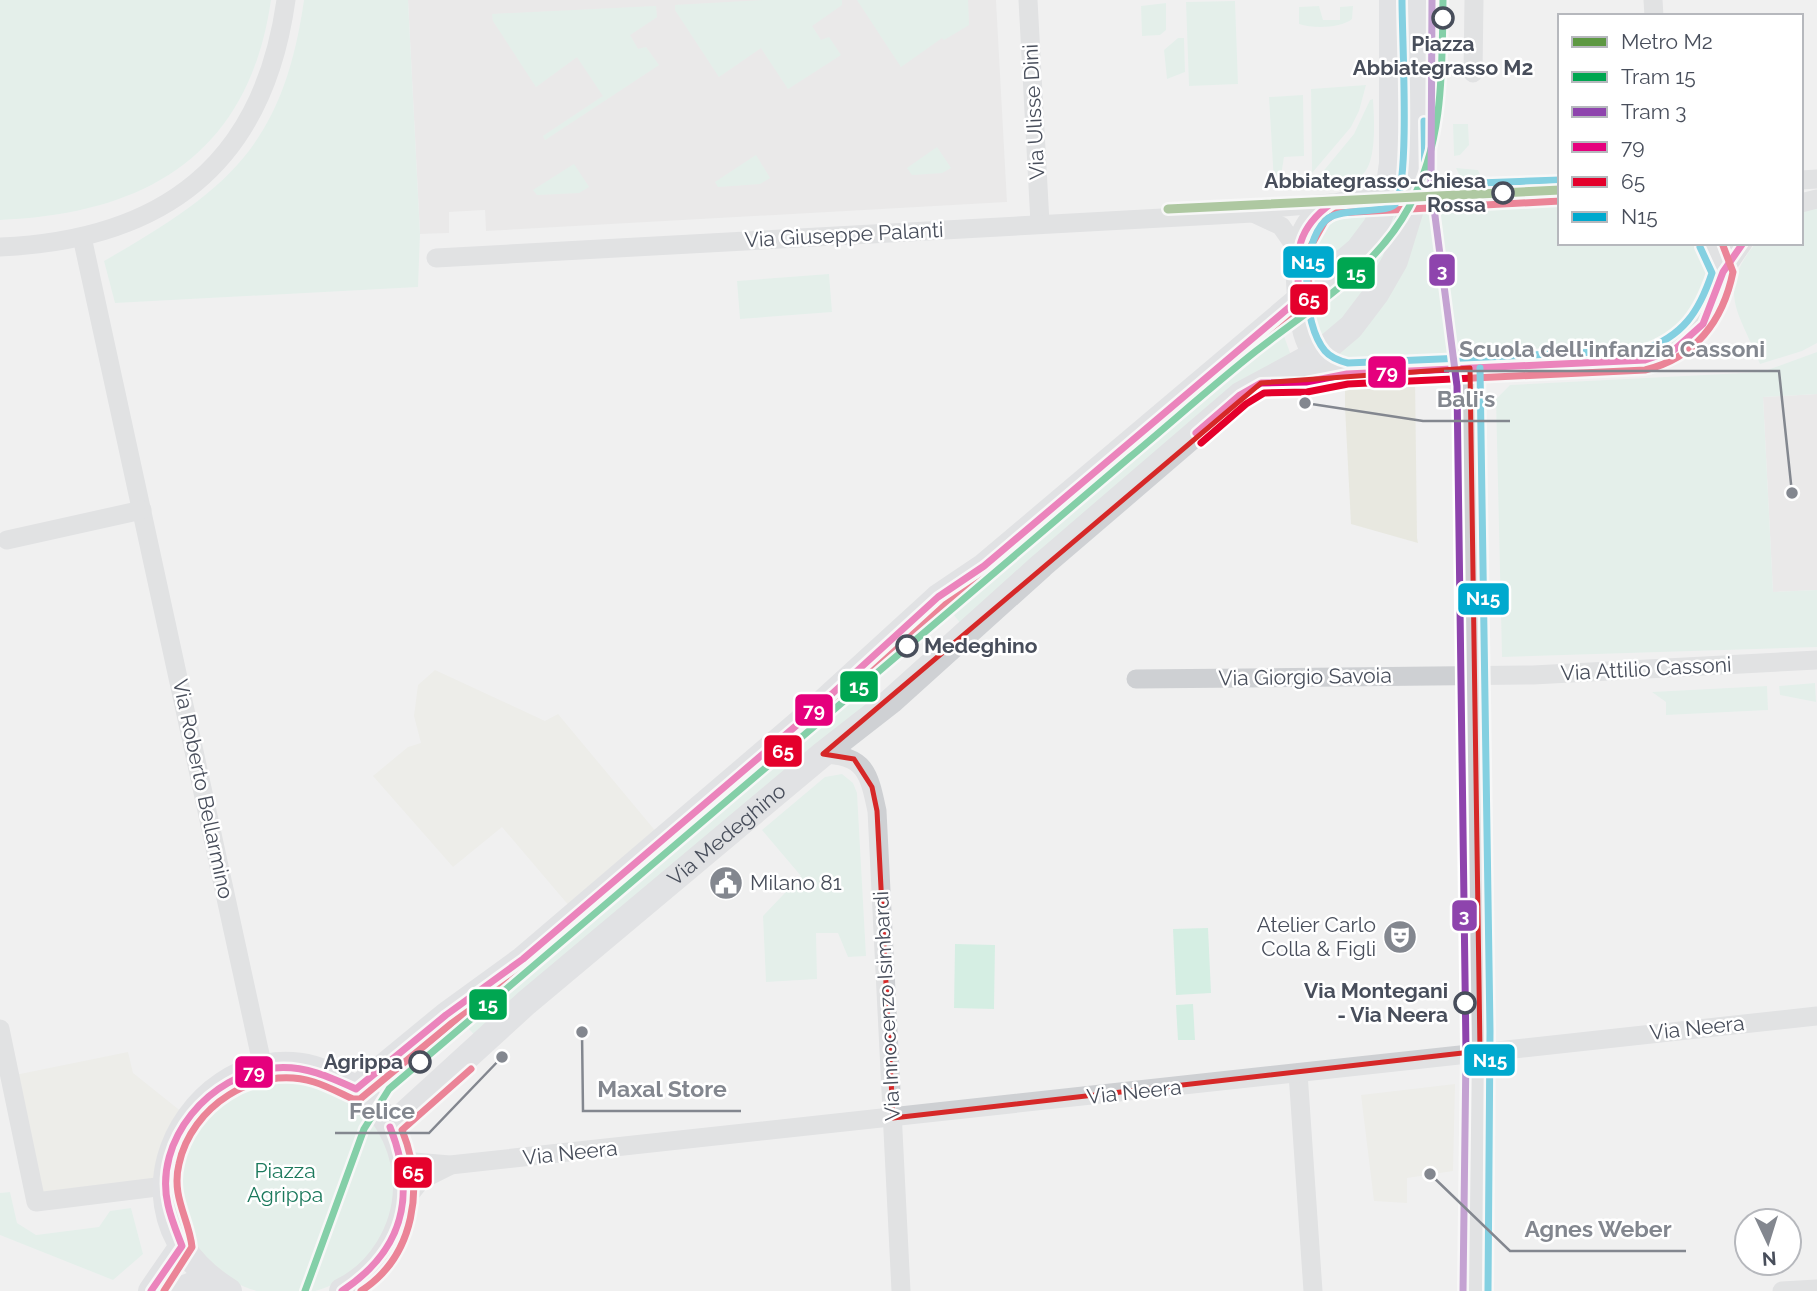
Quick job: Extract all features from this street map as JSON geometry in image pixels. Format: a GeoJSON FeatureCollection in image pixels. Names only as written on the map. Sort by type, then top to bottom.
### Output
{"type":"FeatureCollection","features":[{"type":"Feature","properties":{"kind":"main road","name":"Via Medeghino"},"geometry":{"type":"LineString","coordinates":[[356,1089],[446,1015],[523,959],[811,713],[937,597],[984,566],[1358,250],[1376,226],[1387,198],[1392,163],[1391,0]]}},
{"type":"Feature","properties":{"kind":"main road","name":"Via Medeghino"},"geometry":{"type":"LineString","coordinates":[[390,1127],[526,1003],[823,754],[891,701],[1042,565],[1240,395],[1314,354],[1351,327],[1376,295],[1395,261],[1415,197],[1416,0]]}},
{"type":"Feature","properties":{"kind":"main road"},"geometry":{"type":"LineString","coordinates":[[219,1285],[182,1246],[171,1223],[165,1186],[173,1143],[197,1105],[226,1082],[263,1068],[305,1068],[334,1077],[371,1101],[390,1127],[403,1161],[405,1200],[399,1225],[388,1248],[372,1269],[342,1291]]}},
{"type":"Feature","properties":{"kind":"main road"},"geometry":{"type":"LineString","coordinates":[[151,1291],[182,1246]]}},
{"type":"Feature","properties":{"kind":"main road"},"geometry":{"type":"LineString","coordinates":[[177,1291],[219,1285]]}},
{"type":"Feature","properties":{"kind":"street"},"geometry":{"type":"LineString","coordinates":[[0,247],[45,245],[82,237],[170,200],[192,186],[225,155],[249,123],[268,82],[286,0]]}},
{"type":"Feature","properties":{"kind":"street","name":"Via Ulisse Dini"},"geometry":{"type":"LineString","coordinates":[[1028,0],[1040,223]]}},
{"type":"Feature","properties":{"kind":"street"},"geometry":{"type":"LineString","coordinates":[[1473,73],[1474,0]]}},
{"type":"Feature","properties":{"kind":"street"},"geometry":{"type":"LineString","coordinates":[[1347,374],[1325,365],[1314,354],[1303,330],[1297,249],[1310,222],[1332,203],[1558,190]]}},
{"type":"Feature","properties":{"kind":"street","name":"Via Giuseppe Palanti"},"geometry":{"type":"LineString","coordinates":[[436,258],[1253,213],[1271,208],[1332,203]]}},
{"type":"Feature","properties":{"kind":"street"},"geometry":{"type":"LineString","coordinates":[[1253,213],[1282,226],[1297,249]]}},
{"type":"Feature","properties":{"kind":"street","name":"Via Roberto Bellarmino"},"geometry":{"type":"LineString","coordinates":[[82,237],[263,1068]]}},
{"type":"Feature","properties":{"kind":"street"},"geometry":{"type":"LineString","coordinates":[[1711,245],[1723,272]]}},
{"type":"Feature","properties":{"kind":"street"},"geometry":{"type":"LineString","coordinates":[[1261,383],[1306,382],[1347,374],[1646,360],[1660,356],[1687,341],[1703,324],[1723,272],[1742,245]]}},
{"type":"Feature","properties":{"kind":"street"},"geometry":{"type":"LineString","coordinates":[[1471,368],[1480,1051],[1477,1291]]}},
{"type":"Feature","properties":{"kind":"street"},"geometry":{"type":"LineString","coordinates":[[7,540],[142,510]]}},
{"type":"Feature","properties":{"kind":"street","name":"Via Attilio Cassoni"},"geometry":{"type":"LineString","coordinates":[[1475,674],[1533,675],[1817,660]]}},
{"type":"Feature","properties":{"kind":"street","name":"Via Giorgio Savoia"},"geometry":{"type":"LineString","coordinates":[[1136,680],[1475,674]]}},
{"type":"Feature","properties":{"kind":"street","name":"Via Innocenzo Isimbardi"},"geometry":{"type":"LineString","coordinates":[[823,754],[841,754],[855,759],[872,787],[877,811],[901,1291]]}},
{"type":"Feature","properties":{"kind":"street","name":"Via Neera"},"geometry":{"type":"LineString","coordinates":[[403,1161],[450,1166],[1817,1016]]}},
{"type":"Feature","properties":{"kind":"street"},"geometry":{"type":"LineString","coordinates":[[0,1029],[36,1202],[165,1186]]}},
{"type":"Feature","properties":{"kind":"street"},"geometry":{"type":"LineString","coordinates":[[1298,1073],[1313,1291]]}},
{"type":"Feature","properties":{"kind":"street","name":"Via Neera"},"geometry":{"type":"LineString","coordinates":[[405,1200],[421,1181],[450,1166]]}},
{"type":"Feature","properties":{"kind":"street"},"geometry":{"type":"LineString","coordinates":[[1782,1291],[1817,1289]]}},
{"type":"Feature","properties":{"kind":"highlighted area"},"geometry":{"type":"Polygon","coordinates":[[[1470,368],[1480,1051],[893,1118],[877,811],[872,787],[854,759],[823,754],[1261,383],[1470,368]]]}},
{"type":"Feature","properties":{"kind":"shaded area"},"geometry":{"type":"Polygon","coordinates":[[[408,0],[996,0],[1007,202],[486,231],[485,210],[449,212],[449,233],[420,234],[408,0]]]}},
{"type":"Feature","properties":{"kind":"shaded area"},"geometry":{"type":"Polygon","coordinates":[[[1415,376],[1418,543],[1351,524],[1345,407],[1345,379],[1415,376]]]}},
{"type":"Feature","properties":{"kind":"shaded area"},"geometry":{"type":"Polygon","coordinates":[[[1817,394],[1817,590],[1773,592],[1763,397],[1817,394]]]}},
{"type":"Feature","properties":{"kind":"shaded area"},"geometry":{"type":"Polygon","coordinates":[[[435,670],[545,721],[558,714],[663,840],[576,914],[502,827],[453,867],[373,776],[408,747],[421,743],[414,716],[418,685],[435,670]]]}},
{"type":"Feature","properties":{"kind":"shaded area"},"geometry":{"type":"Polygon","coordinates":[[[128,1052],[133,1073],[188,1117],[165,1186],[36,1202],[10,1076],[128,1052]]]}},
{"type":"Feature","properties":{"kind":"shaded area"},"geometry":{"type":"Polygon","coordinates":[[[1455,1084],[1453,1171],[1407,1178],[1407,1203],[1374,1201],[1361,1095],[1455,1084]]]}},
{"type":"Feature","properties":{"kind":"green space"},"geometry":{"type":"Polygon","coordinates":[[[0,0],[271,0],[259,53],[240,98],[214,136],[182,166],[145,188],[101,205],[53,215],[0,220],[0,0]]]}},
{"type":"Feature","properties":{"kind":"green space"},"geometry":{"type":"Polygon","coordinates":[[[304,0],[408,0],[420,234],[418,287],[115,303],[104,261],[184,211],[216,186],[242,159],[264,128],[281,93],[294,51],[304,0]]]}},
{"type":"Feature","properties":{"kind":"green space"},"geometry":{"type":"Polygon","coordinates":[[[764,0],[842,0],[842,5],[812,26],[821,40],[829,37],[841,55],[788,89],[761,48],[719,77],[675,10],[675,5],[764,0]]]}},
{"type":"Feature","properties":{"kind":"green space"},"geometry":{"type":"Polygon","coordinates":[[[857,0],[968,0],[969,25],[944,40],[942,38],[901,67],[857,0]]]}},
{"type":"Feature","properties":{"kind":"green space"},"geometry":{"type":"Polygon","coordinates":[[[1235,1],[1238,84],[1189,86],[1186,2],[1235,1]]]}},
{"type":"Feature","properties":{"kind":"green space"},"geometry":{"type":"Polygon","coordinates":[[[1166,3],[1166,30],[1160,35],[1142,36],[1141,6],[1166,3]]]}},
{"type":"Feature","properties":{"kind":"green space"},"geometry":{"type":"Polygon","coordinates":[[[656,6],[657,17],[630,35],[638,49],[646,47],[659,65],[545,140],[543,136],[603,96],[577,57],[536,87],[493,21],[492,14],[656,6]]]}},
{"type":"Feature","properties":{"kind":"green space"},"geometry":{"type":"Polygon","coordinates":[[[1319,6],[1323,20],[1340,20],[1340,7],[1353,6],[1352,19],[1327,27],[1299,24],[1299,7],[1319,6]]]}},
{"type":"Feature","properties":{"kind":"green space"},"geometry":{"type":"Polygon","coordinates":[[[1178,38],[1184,38],[1185,72],[1167,79],[1164,50],[1178,38]]]}},
{"type":"Feature","properties":{"kind":"green space"},"geometry":{"type":"Polygon","coordinates":[[[1366,85],[1359,111],[1351,127],[1312,173],[1311,89],[1366,85]]]}},
{"type":"Feature","properties":{"kind":"green space"},"geometry":{"type":"Polygon","coordinates":[[[1303,95],[1304,156],[1284,157],[1280,182],[1274,183],[1269,97],[1303,95]]]}},
{"type":"Feature","properties":{"kind":"green space"},"geometry":{"type":"Polygon","coordinates":[[[1373,99],[1374,143],[1372,155],[1363,174],[1347,180],[1316,180],[1354,134],[1370,100],[1373,99]]]}},
{"type":"Feature","properties":{"kind":"green space"},"geometry":{"type":"Polygon","coordinates":[[[1453,124],[1468,124],[1469,145],[1460,155],[1454,156],[1453,124]]]}},
{"type":"Feature","properties":{"kind":"green space"},"geometry":{"type":"Polygon","coordinates":[[[937,147],[951,168],[942,173],[912,175],[907,168],[937,147]]]}},
{"type":"Feature","properties":{"kind":"green space"},"geometry":{"type":"Polygon","coordinates":[[[756,155],[770,178],[760,184],[718,187],[715,182],[756,155]]]}},
{"type":"Feature","properties":{"kind":"green space"},"geometry":{"type":"Polygon","coordinates":[[[574,164],[589,187],[579,193],[537,195],[533,190],[574,164]]]}},
{"type":"Feature","properties":{"kind":"green space"},"geometry":{"type":"Polygon","coordinates":[[[1456,168],[1478,170],[1484,184],[1464,185],[1456,168]]]}},
{"type":"Feature","properties":{"kind":"green space"},"geometry":{"type":"Polygon","coordinates":[[[1513,199],[1514,205],[1558,203],[1558,245],[1702,245],[1707,266],[1706,291],[1694,321],[1657,349],[1347,365],[1329,357],[1425,204],[1513,199]]]}},
{"type":"Feature","properties":{"kind":"green space"},"geometry":{"type":"Polygon","coordinates":[[[1817,205],[1817,343],[1802,351],[1760,364],[1735,303],[1737,275],[1755,245],[1803,245],[1803,210],[1817,205]]]}},
{"type":"Feature","properties":{"kind":"green space"},"geometry":{"type":"Polygon","coordinates":[[[1398,206],[1387,259],[1356,308],[1319,338],[1316,336],[1309,303],[1398,206]]]}},
{"type":"Feature","properties":{"kind":"green space"},"geometry":{"type":"Polygon","coordinates":[[[1371,207],[1368,225],[1308,278],[1310,244],[1320,225],[1339,215],[1371,207]]]}},
{"type":"Feature","properties":{"kind":"green space"},"geometry":{"type":"Polygon","coordinates":[[[829,274],[832,312],[740,319],[737,281],[829,274]]]}},
{"type":"Feature","properties":{"kind":"green space"},"geometry":{"type":"Polygon","coordinates":[[[1280,325],[1292,358],[965,629],[945,604],[1280,325]]]}},
{"type":"Feature","properties":{"kind":"green space"},"geometry":{"type":"Polygon","coordinates":[[[1817,352],[1817,394],[1763,397],[1773,592],[1817,590],[1817,647],[1502,657],[1496,399],[1510,385],[1762,372],[1817,352]]]}},
{"type":"Feature","properties":{"kind":"green space"},"geometry":{"type":"Polygon","coordinates":[[[863,674],[885,698],[480,1041],[458,1017],[863,674]]]}},
{"type":"Feature","properties":{"kind":"green space"},"geometry":{"type":"Polygon","coordinates":[[[1815,683],[1816,702],[1780,695],[1779,686],[1815,683]]]}},
{"type":"Feature","properties":{"kind":"green space"},"geometry":{"type":"Polygon","coordinates":[[[1767,686],[1768,710],[1666,715],[1666,702],[1652,692],[1767,686]]]}},
{"type":"Feature","properties":{"kind":"green space"},"geometry":{"type":"Polygon","coordinates":[[[842,774],[853,783],[857,793],[866,956],[848,957],[838,933],[816,933],[817,979],[766,982],[763,916],[801,876],[762,830],[825,777],[842,774]]]}},
{"type":"Feature","properties":{"kind":"green space"},"geometry":{"type":"Polygon","coordinates":[[[1208,928],[1211,993],[1176,995],[1173,929],[1208,928]]]}},
{"type":"Feature","properties":{"kind":"green space"},"geometry":{"type":"Polygon","coordinates":[[[955,944],[995,945],[994,1009],[954,1008],[955,944]]]}},
{"type":"Feature","properties":{"kind":"green space"},"geometry":{"type":"Polygon","coordinates":[[[1193,1004],[1195,1040],[1178,1040],[1176,1005],[1193,1004]]]}},
{"type":"Feature","properties":{"kind":"green space","name":"Piazza Agrippa"},"geometry":{"type":"Polygon","coordinates":[[[265,1079],[307,1079],[346,1096],[363,1109],[376,1126],[393,1165],[393,1207],[376,1246],[363,1263],[346,1276],[310,1292],[262,1292],[226,1276],[209,1263],[196,1246],[179,1207],[179,1165],[196,1126],[209,1109],[226,1096],[265,1079]]]}},
{"type":"Feature","properties":{"kind":"green space"},"geometry":{"type":"Polygon","coordinates":[[[10,1192],[17,1223],[36,1235],[99,1227],[110,1211],[131,1208],[143,1254],[113,1280],[0,1235],[0,1193],[10,1192]]]}},
{"type":"Feature","properties":{"kind":"metro line","name":"M2"},"geometry":{"type":"LineString","coordinates":[[1168,209],[1558,190]]}},
{"type":"Feature","properties":{"kind":"tram line","name":"3"},"geometry":{"type":"LineString","coordinates":[[1432,0],[1431,185],[1457,386],[1466,1051],[1463,1291]]}},
{"type":"Feature","properties":{"kind":"tram line","name":"15"},"geometry":{"type":"LineString","coordinates":[[305,1291],[364,1129],[389,1089],[1208,390],[1320,303],[1378,250],[1409,207],[1429,157],[1439,106],[1443,0]]}},
{"type":"Feature","properties":{"kind":"transit line","name":"N15"},"geometry":{"type":"LineString","coordinates":[[1402,0],[1404,137],[1403,165],[1396,203],[1385,209],[1333,216],[1326,220],[1317,232],[1311,247],[1308,304],[1317,339],[1327,353],[1348,363],[1643,350],[1669,338],[1695,311],[1712,273],[1700,247]]}},
{"type":"Feature","properties":{"kind":"transit line","name":"N15"},"geometry":{"type":"LineString","coordinates":[[1424,121],[1425,185],[1558,180]]}},
{"type":"Feature","properties":{"kind":"transit line","name":"79"},"geometry":{"type":"LineString","coordinates":[[151,1291],[182,1246],[168,1205],[166,1181],[169,1157],[191,1114],[208,1097],[228,1083],[250,1073],[274,1068],[306,1070],[356,1089],[446,1015],[523,959],[811,713],[938,597],[984,566],[1299,299],[1300,245],[1304,234],[1319,213],[1332,203],[1558,190]]}},
{"type":"Feature","properties":{"kind":"transit line","name":"65"},"geometry":{"type":"LineString","coordinates":[[164,1291],[192,1247],[177,1187],[179,1164],[186,1143],[211,1108],[249,1085],[270,1079],[292,1078],[314,1082],[353,1099],[360,1099],[452,1023],[530,967],[818,721],[945,605],[991,574],[1306,307],[1309,300],[1308,251],[1325,221],[1336,213],[1558,201]]}},
{"type":"Feature","properties":{"kind":"transit line","name":"65"},"geometry":{"type":"LineString","coordinates":[[1201,443],[1246,404],[1264,393],[1307,392],[1348,384],[1645,370],[1663,364],[1692,347],[1704,335],[1722,306],[1733,272],[1723,245]]}},
{"type":"Feature","properties":{"kind":"transit line","name":"79"},"geometry":{"type":"LineString","coordinates":[[1196,433],[1240,395],[1261,383],[1306,382],[1347,374],[1645,360],[1674,350],[1703,324],[1723,272],[1742,245]]}},
{"type":"Feature","properties":{"kind":"transit line","name":"N15"},"geometry":{"type":"LineString","coordinates":[[1480,368],[1490,1031],[1488,1291]]}},
{"type":"Feature","properties":{"kind":"transit line","name":"65"},"geometry":{"type":"LineString","coordinates":[[361,1291],[379,1276],[393,1259],[404,1239],[410,1218],[413,1174],[402,1130],[471,1069]]}},
{"type":"Feature","properties":{"kind":"transit line","name":"79"},"geometry":{"type":"LineString","coordinates":[[342,1291],[379,1258],[392,1239],[399,1219],[403,1176],[390,1127]]}},
{"type":"Feature","properties":{"kind":"place","name":"Piazza Abbiategrasso M2"},"geometry":{"type":"Point","coordinates":[1443,18]}},
{"type":"Feature","properties":{"kind":"place","name":"Abbiategrasso-Chiesa Rossa"},"geometry":{"type":"Point","coordinates":[1503,193]}},
{"type":"Feature","properties":{"kind":"place","name":"Bali's"},"geometry":{"type":"Point","coordinates":[1305,403]}},
{"type":"Feature","properties":{"kind":"place","name":"Scuola dell'infanzia Cassoni"},"geometry":{"type":"Point","coordinates":[1792,493]}},
{"type":"Feature","properties":{"kind":"place","name":"Medeghino"},"geometry":{"type":"Point","coordinates":[907,646]}},
{"type":"Feature","properties":{"kind":"place","name":"Milano 81"},"geometry":{"type":"Point","coordinates":[726,883]}},
{"type":"Feature","properties":{"kind":"place","name":"Atelier Carlo Colla & Figli"},"geometry":{"type":"Point","coordinates":[1400,937]}},
{"type":"Feature","properties":{"kind":"place","name":"Via Montegani - Via Neera"},"geometry":{"type":"Point","coordinates":[1465,1003]}},
{"type":"Feature","properties":{"kind":"place","name":"Maxal Store"},"geometry":{"type":"Point","coordinates":[582,1032]}},
{"type":"Feature","properties":{"kind":"place","name":"Felice"},"geometry":{"type":"Point","coordinates":[502,1057]}},
{"type":"Feature","properties":{"kind":"place","name":"Agrippa"},"geometry":{"type":"Point","coordinates":[420,1062]}},
{"type":"Feature","properties":{"kind":"place","name":"Agnes Weber"},"geometry":{"type":"Point","coordinates":[1430,1174]}}]}
